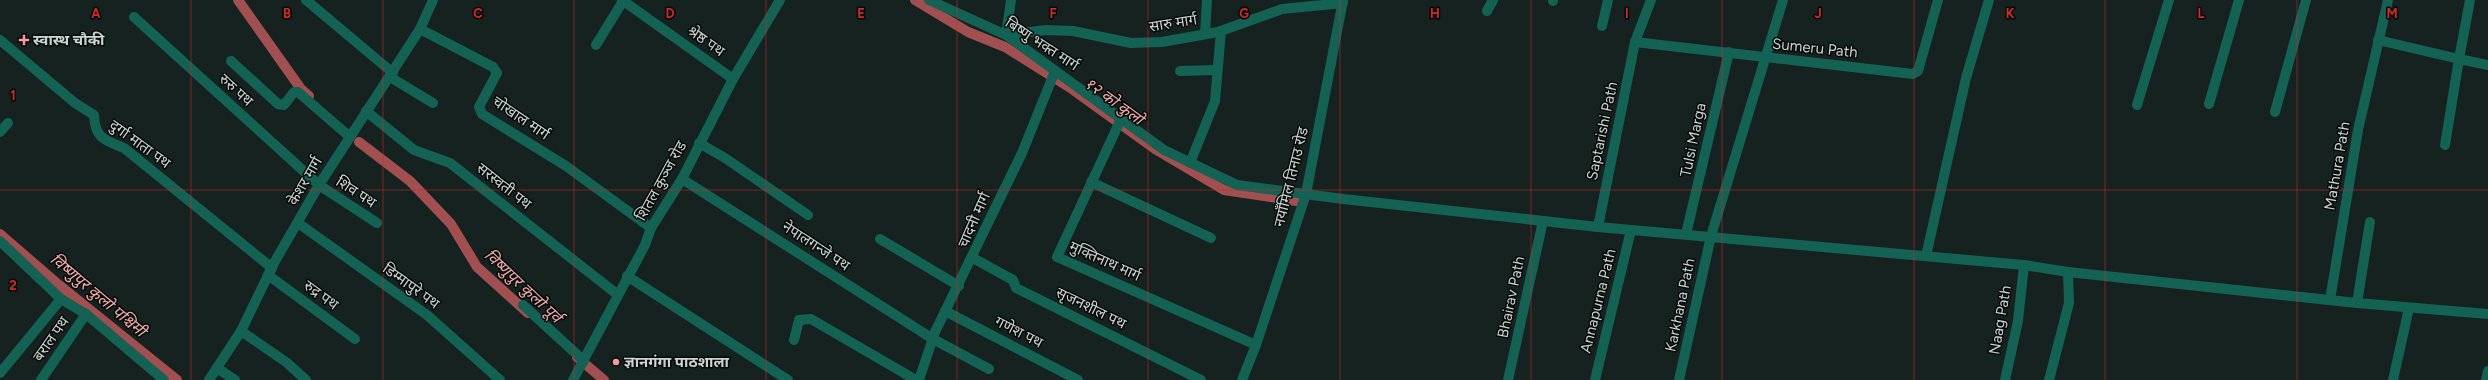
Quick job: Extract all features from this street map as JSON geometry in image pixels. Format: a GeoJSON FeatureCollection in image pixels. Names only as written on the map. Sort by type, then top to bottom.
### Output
{"type":"FeatureCollection","features":[{"type":"Feature","properties":{"kind":"street"},"geometry":{"type":"LineString","coordinates":[[306,0],[391,75],[433,103]]}},
{"type":"Feature","properties":{"kind":"street","name":"केशर मार्ग"},"geometry":{"type":"LineString","coordinates":[[209,380],[240,331],[270,272],[319,185],[420,29],[433,0]]}},
{"type":"Feature","properties":{"kind":"street","name":"शितल कुञ्ज रोड"},"geometry":{"type":"LineString","coordinates":[[573,380],[627,276],[645,245],[651,228],[682,179],[699,143],[733,79],[780,0]]}},
{"type":"Feature","properties":{"kind":"street","name":"बिष्णु भक्त मार्ग"},"geometry":{"type":"LineString","coordinates":[[929,0],[1006,36],[1054,75],[1119,123],[1164,150],[1237,185],[1598,227],[2024,265],[2068,272],[2357,303],[2488,314]]}},
{"type":"Feature","properties":{"kind":"street"},"geometry":{"type":"LineString","coordinates":[[1006,36],[1011,0]]}},
{"type":"Feature","properties":{"kind":"street"},"geometry":{"type":"LineString","coordinates":[[1205,34],[1207,0]]}},
{"type":"Feature","properties":{"kind":"street"},"geometry":{"type":"LineString","coordinates":[[1487,11],[1493,0]]}},
{"type":"Feature","properties":{"kind":"street"},"geometry":{"type":"LineString","coordinates":[[1602,26],[1608,0]]}},
{"type":"Feature","properties":{"kind":"street","name":"Saptarishi Path"},"geometry":{"type":"LineString","coordinates":[[1598,227],[1635,42],[1651,0]]}},
{"type":"Feature","properties":{"kind":"street","name":"Karkhana Path"},"geometry":{"type":"LineString","coordinates":[[1679,380],[1711,236],[1783,0]]}},
{"type":"Feature","properties":{"kind":"street","name":"Sumeru Path"},"geometry":{"type":"LineString","coordinates":[[1635,42],[1913,74],[1918,71],[1938,0]]}},
{"type":"Feature","properties":{"kind":"street"},"geometry":{"type":"LineString","coordinates":[[1926,256],[1966,78],[1989,0]]}},
{"type":"Feature","properties":{"kind":"street"},"geometry":{"type":"LineString","coordinates":[[2137,105],[2169,0]]}},
{"type":"Feature","properties":{"kind":"street"},"geometry":{"type":"LineString","coordinates":[[2209,104],[2239,0]]}},
{"type":"Feature","properties":{"kind":"street"},"geometry":{"type":"LineString","coordinates":[[2275,112],[2306,0]]}},
{"type":"Feature","properties":{"kind":"street","name":"Mathura Path"},"geometry":{"type":"LineString","coordinates":[[2330,300],[2358,130],[2388,0]]}},
{"type":"Feature","properties":{"kind":"street"},"geometry":{"type":"LineString","coordinates":[[2445,145],[2470,0]]}},
{"type":"Feature","properties":{"kind":"street"},"geometry":{"type":"LineString","coordinates":[[596,45],[622,1]]}},
{"type":"Feature","properties":{"kind":"street","name":"श्रेष्ठ पथ"},"geometry":{"type":"LineString","coordinates":[[622,1],[733,79]]}},
{"type":"Feature","properties":{"kind":"street","name":"सारु मार्ग"},"geometry":{"type":"LineString","coordinates":[[1006,36],[1046,30],[1073,31],[1130,43],[1162,42],[1221,31],[1282,9],[1343,1]]}},
{"type":"Feature","properties":{"kind":"street","name":"नयाँमिल तिनाउ रोड"},"geometry":{"type":"LineString","coordinates":[[1242,380],[1256,345],[1306,194],[1343,1]]}},
{"type":"Feature","properties":{"kind":"street","name":"रुरु पथ"},"geometry":{"type":"LineString","coordinates":[[134,17],[319,185]]}},
{"type":"Feature","properties":{"kind":"street","name":"चोखाल मार्ग"},"geometry":{"type":"LineString","coordinates":[[420,29],[493,68],[497,73],[494,83],[479,107],[482,114],[566,166],[651,228]]}},
{"type":"Feature","properties":{"kind":"street"},"geometry":{"type":"LineString","coordinates":[[1190,163],[1215,100],[1221,31]]}},
{"type":"Feature","properties":{"kind":"street","name":"दुर्गा माता पथ"},"geometry":{"type":"LineString","coordinates":[[0,40],[75,103],[94,115],[95,128],[102,139],[124,148],[270,272]]}},
{"type":"Feature","properties":{"kind":"street"},"geometry":{"type":"LineString","coordinates":[[2378,40],[2488,65]]}},
{"type":"Feature","properties":{"kind":"street","name":"Tulsi Marga"},"geometry":{"type":"LineString","coordinates":[[1686,234],[1729,52]]}},
{"type":"Feature","properties":{"kind":"street"},"geometry":{"type":"LineString","coordinates":[[231,61],[278,104],[284,105],[294,92],[298,92],[350,137]]}},
{"type":"Feature","properties":{"kind":"street"},"geometry":{"type":"LineString","coordinates":[[1180,71],[1217,70]]}},
{"type":"Feature","properties":{"kind":"street","name":"चादनी मार्ग"},"geometry":{"type":"LineString","coordinates":[[919,380],[933,339],[945,311],[973,258],[1022,153],[1054,75]]}},
{"type":"Feature","properties":{"kind":"street","name":"सरस्वती पथ"},"geometry":{"type":"LineString","coordinates":[[366,111],[414,150],[450,163],[618,295]]}},
{"type":"Feature","properties":{"kind":"street"},"geometry":{"type":"LineString","coordinates":[[0,132],[8,122]]}},
{"type":"Feature","properties":{"kind":"street","name":"मुक्तिनाथ मार्ग"},"geometry":{"type":"LineString","coordinates":[[1119,123],[1057,257],[1256,345]]}},
{"type":"Feature","properties":{"kind":"street"},"geometry":{"type":"LineString","coordinates":[[699,143],[725,158],[808,215]]}},
{"type":"Feature","properties":{"kind":"street","name":"नेपालगन्जे पथ"},"geometry":{"type":"LineString","coordinates":[[682,179],[933,339],[989,369]]}},
{"type":"Feature","properties":{"kind":"street"},"geometry":{"type":"LineString","coordinates":[[1091,182],[1212,238]]}},
{"type":"Feature","properties":{"kind":"street","name":"शिव पथ"},"geometry":{"type":"LineString","coordinates":[[319,185],[377,223]]}},
{"type":"Feature","properties":{"kind":"street","name":"Bhairav Path"},"geometry":{"type":"LineString","coordinates":[[1508,380],[1543,220]]}},
{"type":"Feature","properties":{"kind":"street"},"geometry":{"type":"LineString","coordinates":[[2357,303],[2370,222]]}},
{"type":"Feature","properties":{"kind":"street","name":"डिम्मापुरे पथ"},"geometry":{"type":"LineString","coordinates":[[298,223],[427,315],[500,380]]}},
{"type":"Feature","properties":{"kind":"street","name":"Annapurna Path"},"geometry":{"type":"LineString","coordinates":[[1595,380],[1630,230]]}},
{"type":"Feature","properties":{"kind":"street"},"geometry":{"type":"LineString","coordinates":[[880,240],[959,286]]}},
{"type":"Feature","properties":{"kind":"street"},"geometry":{"type":"LineString","coordinates":[[0,242],[61,299],[86,314],[164,380]]}},
{"type":"Feature","properties":{"kind":"street","name":"सृजनशील पथ"},"geometry":{"type":"LineString","coordinates":[[973,258],[1013,280],[1016,288],[1201,380]]}},
{"type":"Feature","properties":{"kind":"street","name":"Naag Path"},"geometry":{"type":"LineString","coordinates":[[2005,380],[2018,321],[2024,265]]}},
{"type":"Feature","properties":{"kind":"street","name":"रुद्र पथ"},"geometry":{"type":"LineString","coordinates":[[270,272],[355,339]]}},
{"type":"Feature","properties":{"kind":"street"},"geometry":{"type":"LineString","coordinates":[[2049,380],[2069,303],[2068,272]]}},
{"type":"Feature","properties":{"kind":"street"},"geometry":{"type":"LineString","coordinates":[[627,276],[788,380]]}},
{"type":"Feature","properties":{"kind":"street"},"geometry":{"type":"LineString","coordinates":[[0,373],[61,299]]}},
{"type":"Feature","properties":{"kind":"street"},"geometry":{"type":"LineString","coordinates":[[523,305],[584,361]]}},
{"type":"Feature","properties":{"kind":"street"},"geometry":{"type":"LineString","coordinates":[[2392,380],[2409,308]]}},
{"type":"Feature","properties":{"kind":"street","name":"गणेश पथ"},"geometry":{"type":"LineString","coordinates":[[945,311],[1078,380]]}},
{"type":"Feature","properties":{"kind":"street","name":"बराल पथ"},"geometry":{"type":"LineString","coordinates":[[41,380],[86,314]]}},
{"type":"Feature","properties":{"kind":"street"},"geometry":{"type":"LineString","coordinates":[[794,340],[799,320],[811,319],[916,380]]}},
{"type":"Feature","properties":{"kind":"street"},"geometry":{"type":"LineString","coordinates":[[240,331],[286,362],[306,380]]}},
{"type":"Feature","properties":{"kind":"street"},"geometry":{"type":"LineString","coordinates":[[217,368],[235,380]]}},
{"type":"Feature","properties":{"kind":"street"},"geometry":{"type":"LineString","coordinates":[[2486,380],[2488,371]]}},
{"type":"Feature","properties":{"kind":"waterway","name":"विष्णुपुर कुलो पूर्व"},"geometry":{"type":"LineString","coordinates":[[238,0],[301,89],[309,96]]}},
{"type":"Feature","properties":{"kind":"waterway","name":"१२ को कुलो"},"geometry":{"type":"LineString","coordinates":[[915,0],[968,32],[1005,47],[1069,87],[1155,149],[1224,190],[1303,202]]}},
{"type":"Feature","properties":{"kind":"waterway","name":"विष्णुपुर कुलो पूर्व"},"geometry":{"type":"LineString","coordinates":[[359,142],[410,181],[451,224],[477,267],[528,313]]}},
{"type":"Feature","properties":{"kind":"waterway","name":"विष्णुपुर कुलो पश्चिमी"},"geometry":{"type":"LineString","coordinates":[[0,234],[59,285],[177,380]]}},
{"type":"Feature","properties":{"kind":"waterway","name":"विष्णुपुर कुलो पूर्व"},"geometry":{"type":"LineString","coordinates":[[577,357],[604,380]]}},
{"type":"Feature","properties":{"kind":"place","name":"स्वास्थ चौकी"},"geometry":{"type":"Point","coordinates":[24,40]}},
{"type":"Feature","properties":{"kind":"place","name":"ज्ञानगंगा पाठशाला"},"geometry":{"type":"Point","coordinates":[616,362]}}]}
